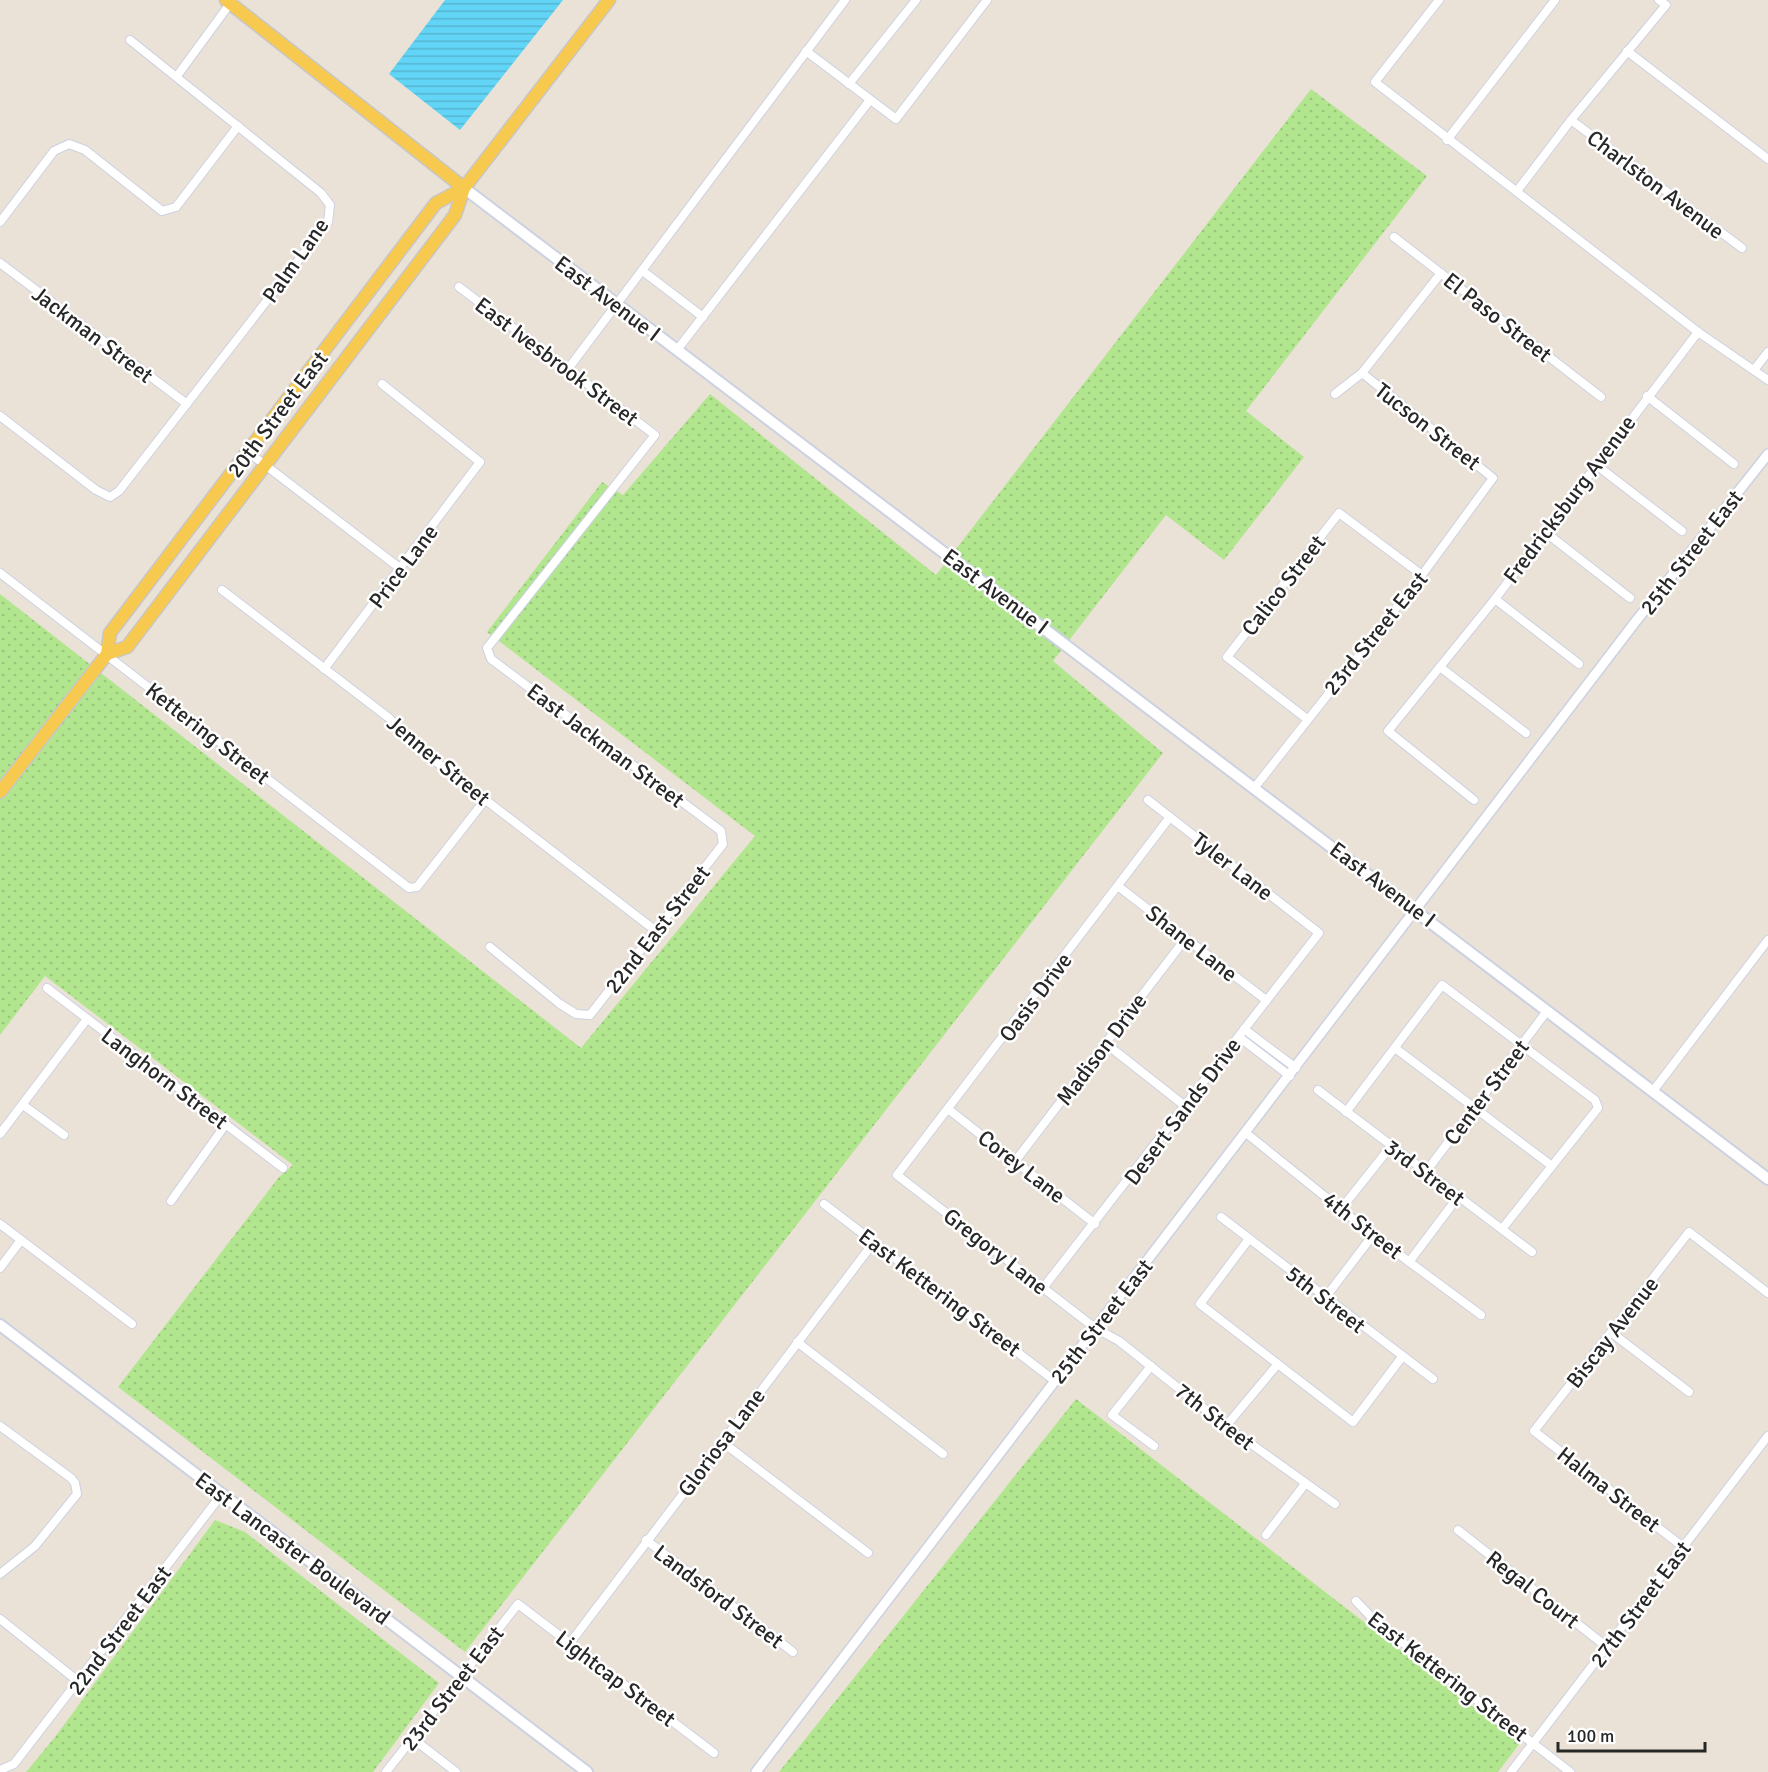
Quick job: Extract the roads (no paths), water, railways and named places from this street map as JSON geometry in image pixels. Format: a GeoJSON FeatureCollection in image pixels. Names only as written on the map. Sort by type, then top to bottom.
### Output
{"type":"FeatureCollection","features":[{"type":"Feature","properties":{"kind":"main road","name":"20th Street East"},"geometry":{"type":"LineString","coordinates":[[107,654],[127,647],[455,215],[464,188],[609,0]]}},
{"type":"Feature","properties":{"kind":"main road","name":"East Avenue I"},"geometry":{"type":"LineString","coordinates":[[230,1],[464,188],[1416,909],[1768,1179]]}},
{"type":"Feature","properties":{"kind":"main road","name":"20th Street East"},"geometry":{"type":"LineString","coordinates":[[0,792],[107,654],[110,633],[436,203],[464,188]]}},
{"type":"Feature","properties":{"kind":"main road","name":"East Lancaster Boulevard"},"geometry":{"type":"LineString","coordinates":[[0,1325],[587,1772]]}},
{"type":"Feature","properties":{"kind":"street"},"geometry":{"type":"LineString","coordinates":[[568,369],[644,272],[845,0]]}},
{"type":"Feature","properties":{"kind":"street"},"geometry":{"type":"LineString","coordinates":[[849,84],[916,0]]}},
{"type":"Feature","properties":{"kind":"street"},"geometry":{"type":"LineString","coordinates":[[806,51],[896,119],[987,0]]}},
{"type":"Feature","properties":{"kind":"street"},"geometry":{"type":"LineString","coordinates":[[1439,0],[1375,82],[1698,332],[1768,381]]}},
{"type":"Feature","properties":{"kind":"street"},"geometry":{"type":"LineString","coordinates":[[1447,140],[1555,0]]}},
{"type":"Feature","properties":{"kind":"street"},"geometry":{"type":"LineString","coordinates":[[177,76],[230,1]]}},
{"type":"Feature","properties":{"kind":"street"},"geometry":{"type":"LineString","coordinates":[[1517,191],[1663,2]]}},
{"type":"Feature","properties":{"kind":"street","name":"Palm Lane"},"geometry":{"type":"LineString","coordinates":[[0,417],[96,490],[110,497],[119,491],[328,222],[330,205],[321,193],[129,40]]}},
{"type":"Feature","properties":{"kind":"street"},"geometry":{"type":"LineString","coordinates":[[1627,51],[1768,159]]}},
{"type":"Feature","properties":{"kind":"street"},"geometry":{"type":"LineString","coordinates":[[677,350],[870,100]]}},
{"type":"Feature","properties":{"kind":"street","name":"Charlston Avenue"},"geometry":{"type":"LineString","coordinates":[[1571,120],[1742,248]]}},
{"type":"Feature","properties":{"kind":"street"},"geometry":{"type":"LineString","coordinates":[[0,222],[54,151],[69,144],[86,150],[162,210],[176,207],[238,126]]}},
{"type":"Feature","properties":{"kind":"street","name":"El Paso Street"},"geometry":{"type":"LineString","coordinates":[[1394,237],[1601,397]]}},
{"type":"Feature","properties":{"kind":"street","name":"Jackman Street"},"geometry":{"type":"LineString","coordinates":[[0,263],[187,404]]}},
{"type":"Feature","properties":{"kind":"street"},"geometry":{"type":"LineString","coordinates":[[644,272],[703,317]]}},
{"type":"Feature","properties":{"kind":"street"},"geometry":{"type":"LineString","coordinates":[[1335,394],[1362,374],[1441,273]]}},
{"type":"Feature","properties":{"kind":"street","name":"East Ivesbrook Street"},"geometry":{"type":"LineString","coordinates":[[459,287],[654,435],[487,648]]}},
{"type":"Feature","properties":{"kind":"street","name":"Fredricksburg Avenue"},"geometry":{"type":"LineString","coordinates":[[1474,800],[1388,731],[1495,599],[1595,464],[1698,332]]}},
{"type":"Feature","properties":{"kind":"street"},"geometry":{"type":"LineString","coordinates":[[1754,370],[1768,352]]}},
{"type":"Feature","properties":{"kind":"street","name":"Tucson Street"},"geometry":{"type":"LineString","coordinates":[[1362,374],[1493,478]]}},
{"type":"Feature","properties":{"kind":"street","name":"Price Lane"},"geometry":{"type":"LineString","coordinates":[[324,669],[480,462],[382,384]]}},
{"type":"Feature","properties":{"kind":"street"},"geometry":{"type":"LineString","coordinates":[[1647,396],[1734,464]]}},
{"type":"Feature","properties":{"kind":"street"},"geometry":{"type":"LineString","coordinates":[[248,452],[401,569]]}},
{"type":"Feature","properties":{"kind":"street","name":"25th Street East"},"geometry":{"type":"LineString","coordinates":[[756,1772],[1636,621],[1768,454]]}},
{"type":"Feature","properties":{"kind":"street"},"geometry":{"type":"LineString","coordinates":[[1595,464],[1682,531]]}},
{"type":"Feature","properties":{"kind":"street","name":"23rd Street East"},"geometry":{"type":"LineString","coordinates":[[1255,787],[1422,575],[1493,478]]}},
{"type":"Feature","properties":{"kind":"street","name":"Calico Street"},"geometry":{"type":"LineString","coordinates":[[1307,719],[1227,657],[1339,513],[1422,575]]}},
{"type":"Feature","properties":{"kind":"street"},"geometry":{"type":"LineString","coordinates":[[1545,532],[1630,598]]}},
{"type":"Feature","properties":{"kind":"street","name":"Kettering Street"},"geometry":{"type":"LineString","coordinates":[[0,573],[409,888],[417,887],[485,800]]}},
{"type":"Feature","properties":{"kind":"street","name":"Jenner Street"},"geometry":{"type":"LineString","coordinates":[[222,590],[388,718],[422,751],[656,931]]}},
{"type":"Feature","properties":{"kind":"street"},"geometry":{"type":"LineString","coordinates":[[1495,599],[1579,664]]}},
{"type":"Feature","properties":{"kind":"street","name":"East Jackman Street"},"geometry":{"type":"LineString","coordinates":[[487,648],[491,659],[721,831],[723,844]]}},
{"type":"Feature","properties":{"kind":"street"},"geometry":{"type":"LineString","coordinates":[[1440,667],[1526,733]]}},
{"type":"Feature","properties":{"kind":"street","name":"Tyler Lane"},"geometry":{"type":"LineString","coordinates":[[1148,800],[1319,933]]}},
{"type":"Feature","properties":{"kind":"street","name":"Oasis Drive"},"geometry":{"type":"LineString","coordinates":[[897,1175],[1119,887],[1170,817]]}},
{"type":"Feature","properties":{"kind":"street","name":"22nd East Street"},"geometry":{"type":"LineString","coordinates":[[490,947],[560,1004],[576,1014],[590,1015],[723,844]]}},
{"type":"Feature","properties":{"kind":"street","name":"Shane Lane"},"geometry":{"type":"LineString","coordinates":[[1119,887],[1266,1000]]}},
{"type":"Feature","properties":{"kind":"street","name":"Desert Sands Drive"},"geometry":{"type":"LineString","coordinates":[[1043,1288],[1319,933]]}},
{"type":"Feature","properties":{"kind":"street","name":"Madison Drive"},"geometry":{"type":"LineString","coordinates":[[1016,1160],[1186,938]]}},
{"type":"Feature","properties":{"kind":"street"},"geometry":{"type":"LineString","coordinates":[[1653,1092],[1768,940]]}},
{"type":"Feature","properties":{"kind":"street"},"geometry":{"type":"LineString","coordinates":[[1346,1112],[1442,985],[1520,1046],[1595,1100],[1598,1108],[1502,1229]]}},
{"type":"Feature","properties":{"kind":"street","name":"Langhorn Street"},"geometry":{"type":"LineString","coordinates":[[47,988],[283,1168]]}},
{"type":"Feature","properties":{"kind":"street","name":"Center Street"},"geometry":{"type":"LineString","coordinates":[[1425,1173],[1547,1011]]}},
{"type":"Feature","properties":{"kind":"street"},"geometry":{"type":"LineString","coordinates":[[0,1134],[87,1019]]}},
{"type":"Feature","properties":{"kind":"street"},"geometry":{"type":"LineString","coordinates":[[1244,1029],[1293,1072]]}},
{"type":"Feature","properties":{"kind":"street"},"geometry":{"type":"LineString","coordinates":[[1239,1037],[1293,1072]]}},
{"type":"Feature","properties":{"kind":"street"},"geometry":{"type":"LineString","coordinates":[[1105,1043],[1185,1106]]}},
{"type":"Feature","properties":{"kind":"street"},"geometry":{"type":"LineString","coordinates":[[1395,1048],[1552,1166]]}},
{"type":"Feature","properties":{"kind":"street","name":"3rd Street"},"geometry":{"type":"LineString","coordinates":[[1318,1090],[1532,1252]]}},
{"type":"Feature","properties":{"kind":"street"},"geometry":{"type":"LineString","coordinates":[[23,1105],[64,1135]]}},
{"type":"Feature","properties":{"kind":"street","name":"Corey Lane"},"geometry":{"type":"LineString","coordinates":[[948,1109],[1095,1224]]}},
{"type":"Feature","properties":{"kind":"street"},"geometry":{"type":"LineString","coordinates":[[171,1201],[226,1124]]}},
{"type":"Feature","properties":{"kind":"street","name":"4th Street"},"geometry":{"type":"LineString","coordinates":[[1246,1133],[1373,1235],[1481,1315]]}},
{"type":"Feature","properties":{"kind":"street"},"geometry":{"type":"LineString","coordinates":[[1341,1209],[1391,1146]]}},
{"type":"Feature","properties":{"kind":"street","name":"Gregory Lane"},"geometry":{"type":"LineString","coordinates":[[897,1175],[1095,1328]]}},
{"type":"Feature","properties":{"kind":"street"},"geometry":{"type":"LineString","coordinates":[[1409,1262],[1458,1197]]}},
{"type":"Feature","properties":{"kind":"street","name":"East Kettering Street"},"geometry":{"type":"LineString","coordinates":[[824,1204],[1055,1381]]}},
{"type":"Feature","properties":{"kind":"street","name":"5th Street"},"geometry":{"type":"LineString","coordinates":[[1221,1216],[1402,1358],[1433,1379]]}},
{"type":"Feature","properties":{"kind":"street"},"geometry":{"type":"LineString","coordinates":[[0,1224],[132,1324]]}},
{"type":"Feature","properties":{"kind":"street","name":"Biscay Avenue"},"geometry":{"type":"LineString","coordinates":[[1534,1431],[1689,1232],[1768,1293]]}},
{"type":"Feature","properties":{"kind":"street"},"geometry":{"type":"LineString","coordinates":[[1325,1298],[1373,1235]]}},
{"type":"Feature","properties":{"kind":"street"},"geometry":{"type":"LineString","coordinates":[[1249,1239],[1200,1304],[1277,1365],[1353,1422],[1402,1358]]}},
{"type":"Feature","properties":{"kind":"street"},"geometry":{"type":"LineString","coordinates":[[0,1268],[21,1240]]}},
{"type":"Feature","properties":{"kind":"street","name":"Gloriosa Lane"},"geometry":{"type":"LineString","coordinates":[[570,1643],[645,1540],[874,1242]]}},
{"type":"Feature","properties":{"kind":"street","name":"7th Street"},"geometry":{"type":"LineString","coordinates":[[1095,1328],[1119,1341],[1226,1426],[1335,1504]]}},
{"type":"Feature","properties":{"kind":"street"},"geometry":{"type":"LineString","coordinates":[[1612,1333],[1689,1392]]}},
{"type":"Feature","properties":{"kind":"street"},"geometry":{"type":"LineString","coordinates":[[796,1342],[943,1454]]}},
{"type":"Feature","properties":{"kind":"street"},"geometry":{"type":"LineString","coordinates":[[1226,1426],[1277,1365]]}},
{"type":"Feature","properties":{"kind":"street"},"geometry":{"type":"LineString","coordinates":[[1151,1366],[1112,1416],[1154,1446]]}},
{"type":"Feature","properties":{"kind":"street"},"geometry":{"type":"LineString","coordinates":[[0,1426],[71,1478],[76,1489],[75,1500],[35,1546],[0,1574]]}},
{"type":"Feature","properties":{"kind":"street","name":"Halma Street"},"geometry":{"type":"LineString","coordinates":[[1534,1431],[1683,1547]]}},
{"type":"Feature","properties":{"kind":"street","name":"27th Street East"},"geometry":{"type":"LineString","coordinates":[[1511,1772],[1768,1436]]}},
{"type":"Feature","properties":{"kind":"street"},"geometry":{"type":"LineString","coordinates":[[721,1441],[868,1553]]}},
{"type":"Feature","properties":{"kind":"street"},"geometry":{"type":"LineString","coordinates":[[1266,1535],[1305,1484]]}},
{"type":"Feature","properties":{"kind":"street","name":"22nd Street East"},"geometry":{"type":"LineString","coordinates":[[0,1770],[14,1764],[222,1494]]}},
{"type":"Feature","properties":{"kind":"street","name":"Regal Court"},"geometry":{"type":"LineString","coordinates":[[1458,1530],[1607,1647]]}},
{"type":"Feature","properties":{"kind":"street","name":"Landsford Street"},"geometry":{"type":"LineString","coordinates":[[645,1540],[792,1652]]}},
{"type":"Feature","properties":{"kind":"street","name":"East Kettering Street"},"geometry":{"type":"LineString","coordinates":[[1356,1601],[1375,1621],[1570,1772]]}},
{"type":"Feature","properties":{"kind":"street","name":"23rd Street East"},"geometry":{"type":"LineString","coordinates":[[386,1772],[518,1604]]}},
{"type":"Feature","properties":{"kind":"street","name":"Lightcap Street"},"geometry":{"type":"LineString","coordinates":[[518,1604],[714,1753]]}},
{"type":"Feature","properties":{"kind":"street"},"geometry":{"type":"LineString","coordinates":[[0,1618],[79,1682]]}},
{"type":"Feature","properties":{"kind":"street"},"geometry":{"type":"LineString","coordinates":[[412,1738],[456,1772]]}},
{"type":"Feature","properties":{"kind":"water"},"geometry":{"type":"Polygon","coordinates":[[[445,0],[563,0],[460,130],[389,74],[445,0]]]}}]}
